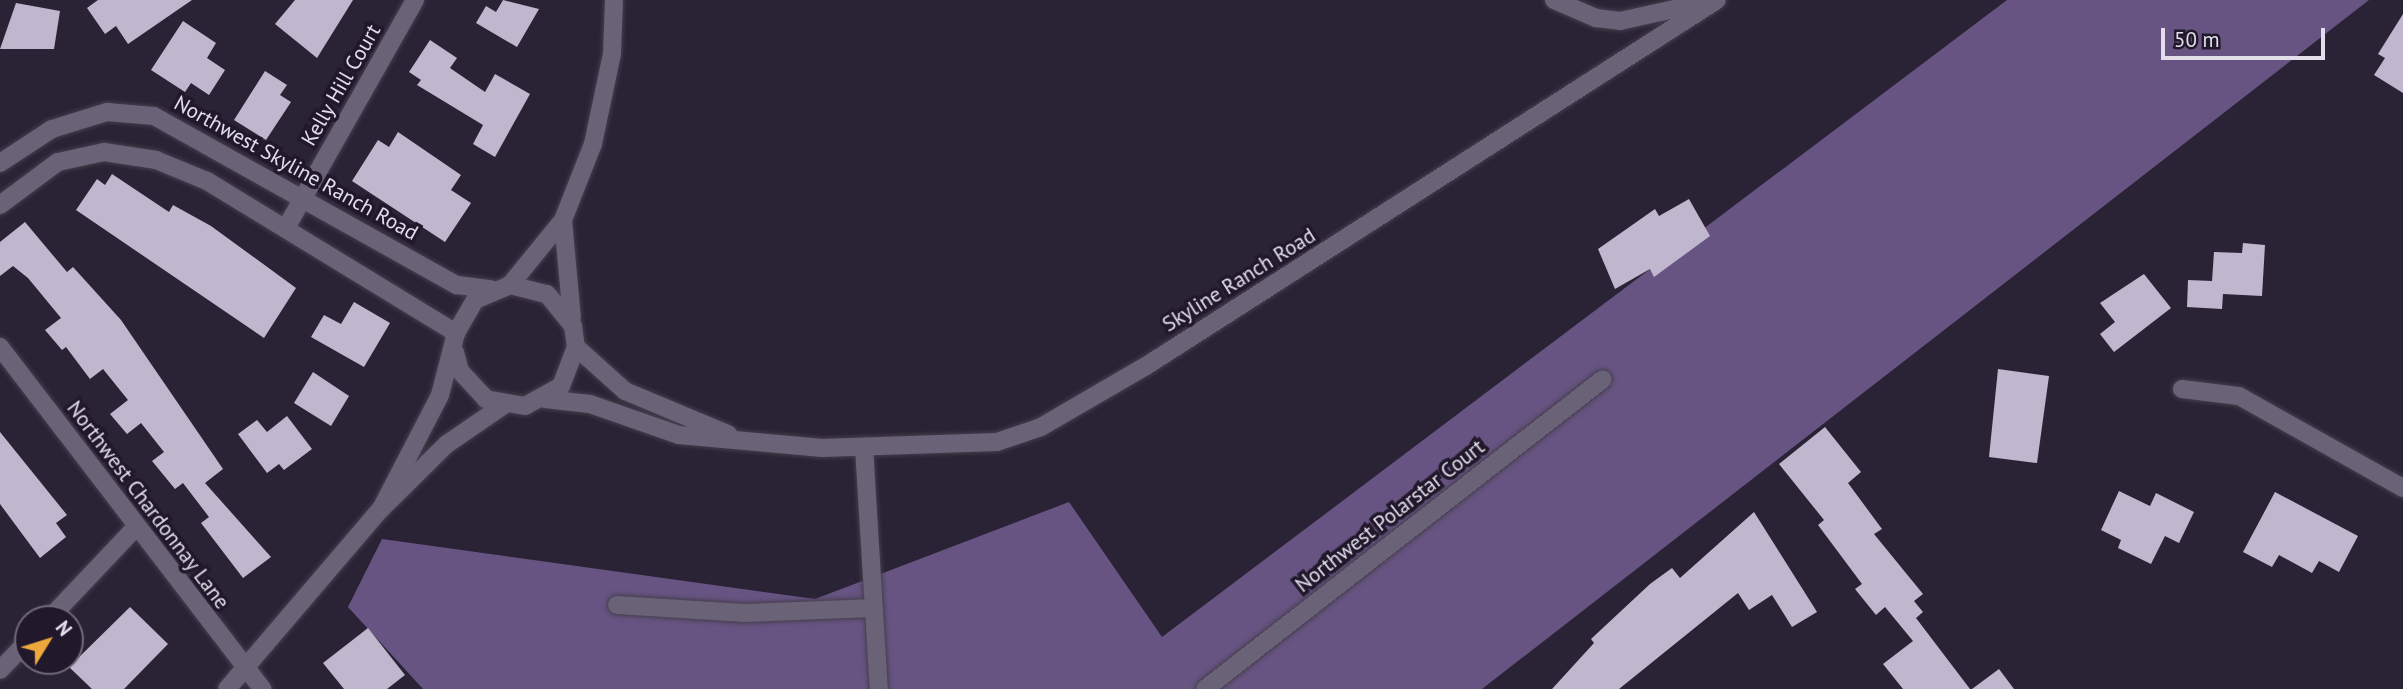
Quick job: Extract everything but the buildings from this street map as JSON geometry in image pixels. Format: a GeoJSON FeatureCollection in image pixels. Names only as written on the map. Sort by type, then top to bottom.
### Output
{"type":"FeatureCollection","features":[{"type":"Feature","properties":{"kind":"street","name":"Kelly Hill Court"},"geometry":{"type":"LineString","coordinates":[[286,228],[415,0]]}},
{"type":"Feature","properties":{"kind":"street"},"geometry":{"type":"LineString","coordinates":[[510,285],[563,220],[593,144],[612,54],[614,0]]}},
{"type":"Feature","properties":{"kind":"street"},"geometry":{"type":"LineString","coordinates":[[1554,0],[1596,18],[1620,21],[1716,0]]}},
{"type":"Feature","properties":{"kind":"street","name":"Skyline Ranch Road"},"geometry":{"type":"LineString","coordinates":[[545,399],[590,404],[679,435],[864,447],[997,442],[1041,427],[1716,0]]}},
{"type":"Feature","properties":{"kind":"street","name":"Northwest Skyline Ranch Road"},"geometry":{"type":"LineString","coordinates":[[0,163],[52,129],[96,115],[154,116],[304,196],[457,285],[491,289]]}},
{"type":"Feature","properties":{"kind":"street"},"geometry":{"type":"LineString","coordinates":[[0,205],[58,162],[104,152],[156,160],[194,176],[286,228],[456,333]]}},
{"type":"Feature","properties":{"kind":"street"},"geometry":{"type":"LineString","coordinates":[[228,689],[381,509],[447,444],[504,405],[545,399],[572,368],[576,347],[563,220]]}},
{"type":"Feature","properties":{"kind":"street"},"geometry":{"type":"LineString","coordinates":[[381,509],[440,395],[455,352],[456,333],[469,307],[491,289],[510,285],[547,294],[573,326]]}},
{"type":"Feature","properties":{"kind":"street","name":"Northwest Chardonnay Lane"},"geometry":{"type":"LineString","coordinates":[[0,347],[261,689]]}},
{"type":"Feature","properties":{"kind":"street","name":"Skyline Ranch Road"},"geometry":{"type":"LineString","coordinates":[[576,347],[625,391],[737,439]]}},
{"type":"Feature","properties":{"kind":"street"},"geometry":{"type":"LineString","coordinates":[[455,352],[471,387],[504,405]]}},
{"type":"Feature","properties":{"kind":"street","name":"Northwest Polarstar Court"},"geometry":{"type":"LineString","coordinates":[[1205,689],[1603,379]]}},
{"type":"Feature","properties":{"kind":"street"},"geometry":{"type":"LineString","coordinates":[[2182,389],[2239,396],[2403,488]]}},
{"type":"Feature","properties":{"kind":"street"},"geometry":{"type":"LineString","coordinates":[[864,447],[878,689]]}},
{"type":"Feature","properties":{"kind":"street"},"geometry":{"type":"LineString","coordinates":[[62,605],[136,527]]}},
{"type":"Feature","properties":{"kind":"street"},"geometry":{"type":"LineString","coordinates":[[617,605],[758,614],[874,608]]}},
{"type":"Feature","properties":{"kind":"street"},"geometry":{"type":"LineString","coordinates":[[0,670],[14,656]]}},
{"type":"Feature","properties":{"kind":"shaded area"},"geometry":{"type":"Polygon","coordinates":[[[2007,0],[2369,0],[1482,689],[423,689],[348,607],[382,539],[815,599],[1069,502],[1162,637],[2007,0]]]}}]}
